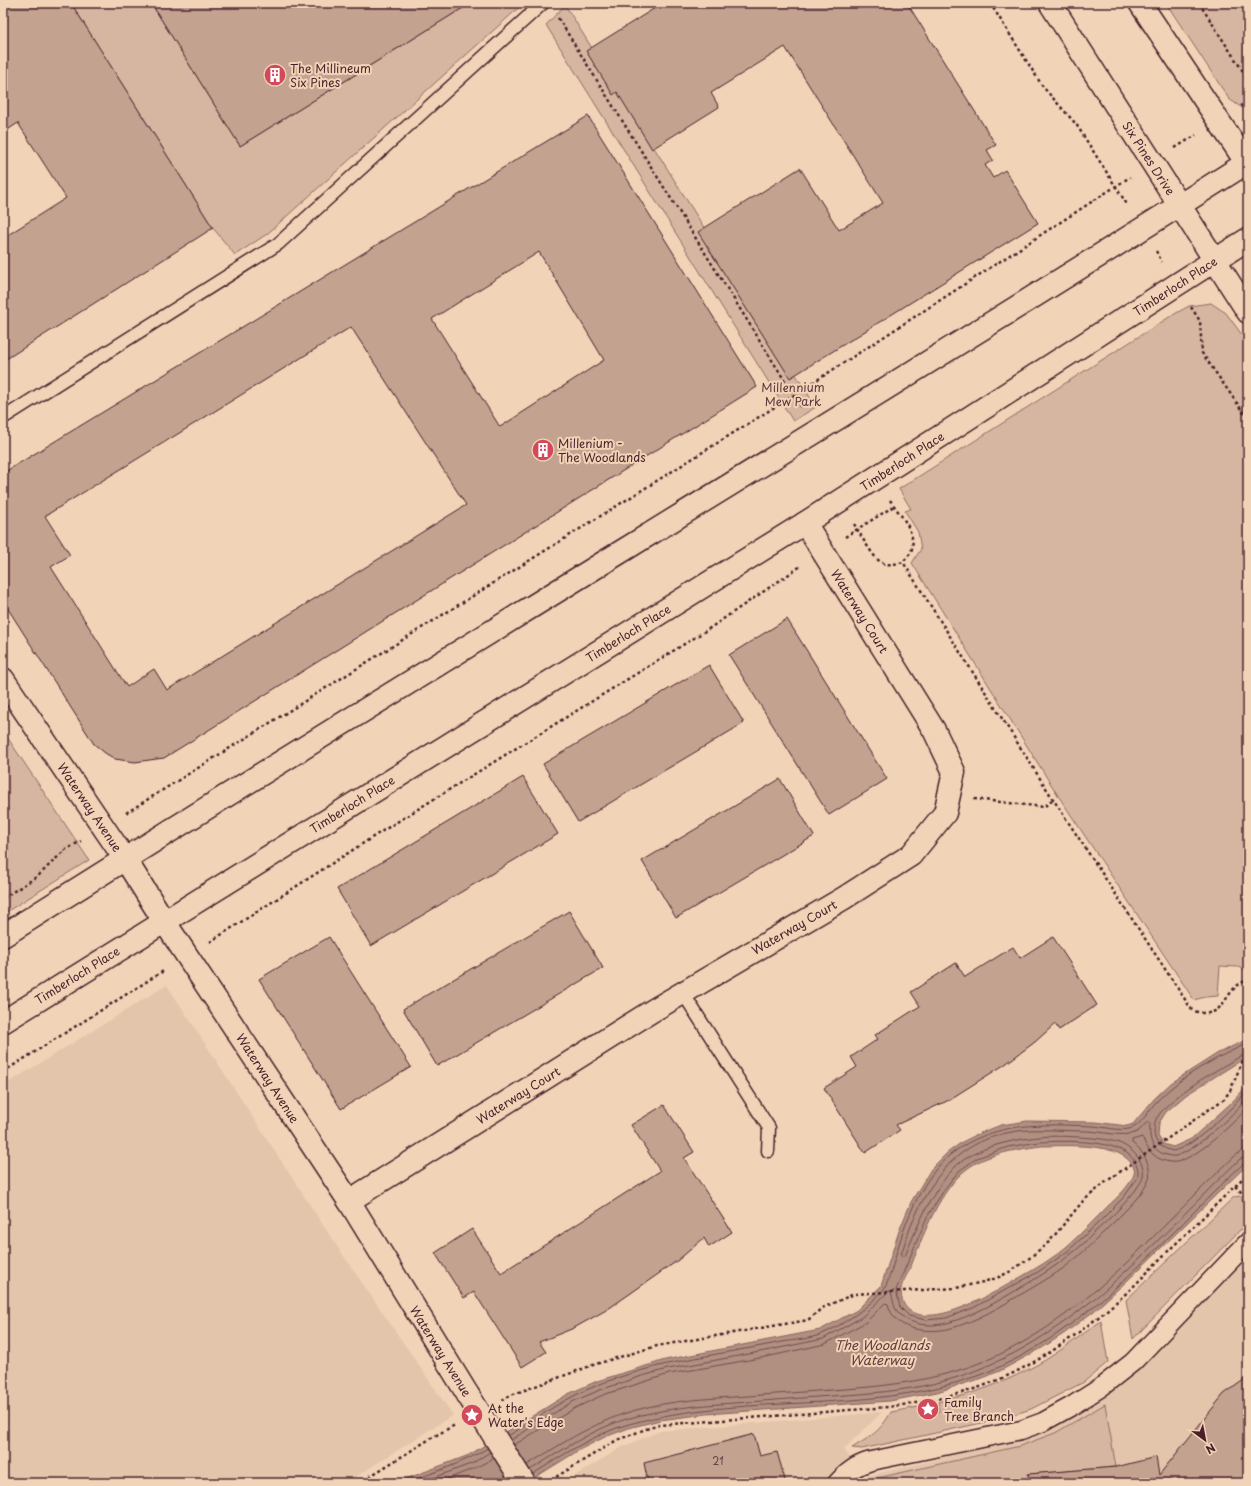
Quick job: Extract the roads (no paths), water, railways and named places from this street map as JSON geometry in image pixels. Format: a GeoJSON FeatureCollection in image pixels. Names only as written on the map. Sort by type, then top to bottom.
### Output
{"type":"FeatureCollection","features":[{"type":"Feature","properties":{"kind":"street","name":"Six Pines Drive"},"geometry":{"type":"LineString","coordinates":[[1050,3],[1248,312]]}},
{"type":"Feature","properties":{"kind":"street"},"geometry":{"type":"LineString","coordinates":[[3,936],[1248,163],[1218,121],[1140,3]]}},
{"type":"Feature","properties":{"kind":"street","name":"Timberloch Place"},"geometry":{"type":"LineString","coordinates":[[3,1022],[805,523],[1248,239]]}},
{"type":"Feature","properties":{"kind":"street","name":"Waterway Court"},"geometry":{"type":"LineString","coordinates":[[349,1201],[683,993],[844,898],[911,856],[945,813],[954,772],[934,730],[805,523]]}},
{"type":"Feature","properties":{"kind":"street","name":"Waterway Avenue"},"geometry":{"type":"LineString","coordinates":[[3,679],[105,828],[164,922],[349,1201],[524,1483]]}},
{"type":"Feature","properties":{"kind":"street"},"geometry":{"type":"LineString","coordinates":[[837,1483],[850,1470],[871,1461],[1021,1430],[1043,1422],[1066,1410],[1100,1388],[1134,1362],[1248,1242]]}},
{"type":"Feature","properties":{"kind":"lane"},"geometry":{"type":"LineString","coordinates":[[3,418],[278,244],[543,3]]}},
{"type":"Feature","properties":{"kind":"lane"},"geometry":{"type":"LineString","coordinates":[[683,993],[769,1128],[768,1151]]}},
{"type":"Feature","properties":{"kind":"water","name":"The Woodlands Waterway"},"geometry":{"type":"Polygon","coordinates":[[[1248,1039],[1248,1056],[1186,1095],[1166,1112],[1159,1123],[1158,1136],[1163,1144],[1173,1147],[1191,1139],[1231,1103],[1248,1085],[1248,1164],[1094,1311],[1042,1348],[1000,1371],[937,1392],[890,1401],[707,1414],[660,1420],[629,1428],[605,1437],[581,1449],[526,1483],[395,1483],[469,1455],[568,1394],[597,1381],[665,1360],[820,1330],[857,1310],[881,1286],[899,1231],[911,1202],[931,1169],[947,1153],[962,1142],[1001,1125],[1027,1121],[1096,1122],[1127,1126],[1133,1124],[1154,1099],[1171,1083],[1218,1053],[1248,1039]],[[1041,1146],[999,1154],[979,1161],[962,1173],[953,1182],[931,1218],[901,1289],[903,1302],[913,1313],[921,1315],[938,1314],[964,1307],[980,1300],[1043,1264],[1072,1242],[1121,1193],[1133,1177],[1134,1168],[1128,1159],[1118,1153],[1092,1147],[1041,1146]]]}},
{"type":"Feature","properties":{"kind":"place","name":"The Millineum Six Pines"},"geometry":{"type":"Point","coordinates":[275,75]}},
{"type":"Feature","properties":{"kind":"place","name":"Millenium - The Woodlands"},"geometry":{"type":"Point","coordinates":[543,450]}},
{"type":"Feature","properties":{"kind":"place","name":"Family Tree Branch"},"geometry":{"type":"Point","coordinates":[928,1409]}},
{"type":"Feature","properties":{"kind":"place","name":"At the Water's Edge"},"geometry":{"type":"Point","coordinates":[472,1415]}},
{"type":"Feature","properties":{"kind":"park label","name":"Millennium Mew Park"},"geometry":{"type":"Point","coordinates":[793,394]}}]}
